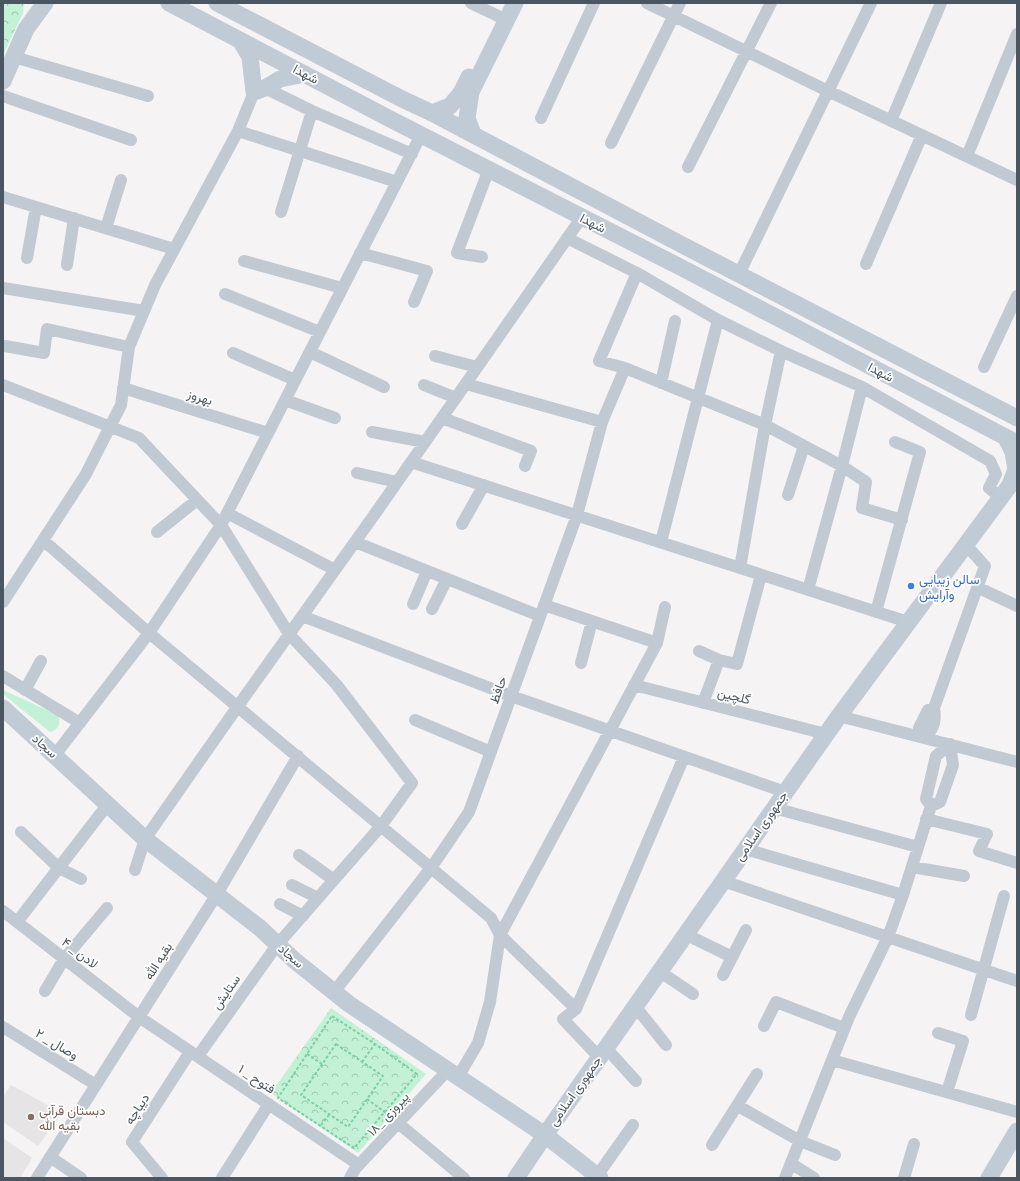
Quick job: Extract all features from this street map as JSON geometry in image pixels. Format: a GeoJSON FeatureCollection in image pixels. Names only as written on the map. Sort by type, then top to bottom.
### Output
{"type":"FeatureCollection","features":[{"type":"Feature","properties":{"kind":"street"},"geometry":{"type":"LineString","coordinates":[[3,81],[26,29],[32,3]]}},
{"type":"Feature","properties":{"kind":"street"},"geometry":{"type":"LineString","coordinates":[[26,29],[45,3]]}},
{"type":"Feature","properties":{"kind":"street","name":"شهدا"},"geometry":{"type":"LineString","coordinates":[[169,3],[421,135],[1012,440]]}},
{"type":"Feature","properties":{"kind":"street","name":"شهدا"},"geometry":{"type":"LineString","coordinates":[[217,3],[473,134],[1017,418]]}},
{"type":"Feature","properties":{"kind":"street"},"geometry":{"type":"LineString","coordinates":[[471,3],[499,19]]}},
{"type":"Feature","properties":{"kind":"street"},"geometry":{"type":"LineString","coordinates":[[432,113],[450,106],[461,93],[499,19],[515,3]]}},
{"type":"Feature","properties":{"kind":"street"},"geometry":{"type":"LineString","coordinates":[[541,118],[594,3]]}},
{"type":"Feature","properties":{"kind":"street"},"geometry":{"type":"LineString","coordinates":[[647,3],[828,91],[1017,180]]}},
{"type":"Feature","properties":{"kind":"street"},"geometry":{"type":"LineString","coordinates":[[611,143],[680,3]]}},
{"type":"Feature","properties":{"kind":"street"},"geometry":{"type":"LineString","coordinates":[[688,167],[771,3]]}},
{"type":"Feature","properties":{"kind":"street"},"geometry":{"type":"LineString","coordinates":[[739,274],[871,3]]}},
{"type":"Feature","properties":{"kind":"street"},"geometry":{"type":"LineString","coordinates":[[891,121],[941,3]]}},
{"type":"Feature","properties":{"kind":"street"},"geometry":{"type":"LineString","coordinates":[[473,134],[467,118],[471,92],[499,19]]}},
{"type":"Feature","properties":{"kind":"street"},"geometry":{"type":"LineString","coordinates":[[967,156],[1017,34]]}},
{"type":"Feature","properties":{"kind":"street"},"geometry":{"type":"LineString","coordinates":[[240,40],[250,57],[260,90]]}},
{"type":"Feature","properties":{"kind":"street"},"geometry":{"type":"LineString","coordinates":[[14,57],[148,96]]}},
{"type":"Feature","properties":{"kind":"street"},"geometry":{"type":"LineString","coordinates":[[3,602],[86,474],[110,427],[121,405],[129,347],[154,285],[260,90],[280,79],[305,74]]}},
{"type":"Feature","properties":{"kind":"street"},"geometry":{"type":"LineString","coordinates":[[260,90],[412,154]]}},
{"type":"Feature","properties":{"kind":"street"},"geometry":{"type":"LineString","coordinates":[[3,96],[131,140]]}},
{"type":"Feature","properties":{"kind":"street"},"geometry":{"type":"LineString","coordinates":[[281,212],[312,111]]}},
{"type":"Feature","properties":{"kind":"street"},"geometry":{"type":"LineString","coordinates":[[238,130],[397,182]]}},
{"type":"Feature","properties":{"kind":"street"},"geometry":{"type":"LineString","coordinates":[[55,755],[149,633],[221,525],[421,135]]}},
{"type":"Feature","properties":{"kind":"street"},"geometry":{"type":"LineString","coordinates":[[866,264],[922,135]]}},
{"type":"Feature","properties":{"kind":"street"},"geometry":{"type":"LineString","coordinates":[[482,257],[457,253],[489,170]]}},
{"type":"Feature","properties":{"kind":"street"},"geometry":{"type":"LineString","coordinates":[[106,228],[121,180]]}},
{"type":"Feature","properties":{"kind":"street"},"geometry":{"type":"LineString","coordinates":[[3,197],[174,249]]}},
{"type":"Feature","properties":{"kind":"street"},"geometry":{"type":"LineString","coordinates":[[26,258],[36,207]]}},
{"type":"Feature","properties":{"kind":"street"},"geometry":{"type":"LineString","coordinates":[[135,870],[145,839],[582,217]]}},
{"type":"Feature","properties":{"kind":"street"},"geometry":{"type":"LineString","coordinates":[[67,265],[74,218]]}},
{"type":"Feature","properties":{"kind":"street"},"geometry":{"type":"LineString","coordinates":[[567,238],[637,273],[718,320],[781,351],[862,387],[990,462],[996,474],[990,488],[1010,488],[1016,469],[1012,440]]}},
{"type":"Feature","properties":{"kind":"street"},"geometry":{"type":"LineString","coordinates":[[360,253],[427,271],[414,302]]}},
{"type":"Feature","properties":{"kind":"street"},"geometry":{"type":"LineString","coordinates":[[244,261],[342,288]]}},
{"type":"Feature","properties":{"kind":"street"},"geometry":{"type":"LineString","coordinates":[[637,273],[599,361],[624,368],[765,424],[842,466],[866,482],[862,508],[902,520]]}},
{"type":"Feature","properties":{"kind":"street"},"geometry":{"type":"LineString","coordinates":[[3,288],[144,311]]}},
{"type":"Feature","properties":{"kind":"street"},"geometry":{"type":"LineString","coordinates":[[224,294],[320,332]]}},
{"type":"Feature","properties":{"kind":"street"},"geometry":{"type":"LineString","coordinates":[[984,367],[1017,296]]}},
{"type":"Feature","properties":{"kind":"street"},"geometry":{"type":"LineString","coordinates":[[790,325],[800,306]]}},
{"type":"Feature","properties":{"kind":"street"},"geometry":{"type":"LineString","coordinates":[[661,542],[718,320]]}},
{"type":"Feature","properties":{"kind":"street"},"geometry":{"type":"LineString","coordinates":[[661,383],[675,321]]}},
{"type":"Feature","properties":{"kind":"street"},"geometry":{"type":"LineString","coordinates":[[5,346],[44,353],[47,329],[129,347]]}},
{"type":"Feature","properties":{"kind":"street"},"geometry":{"type":"LineString","coordinates":[[740,568],[765,424],[781,351]]}},
{"type":"Feature","properties":{"kind":"street"},"geometry":{"type":"LineString","coordinates":[[310,352],[384,387]]}},
{"type":"Feature","properties":{"kind":"street"},"geometry":{"type":"LineString","coordinates":[[233,353],[295,380]]}},
{"type":"Feature","properties":{"kind":"street"},"geometry":{"type":"LineString","coordinates":[[435,356],[477,367]]}},
{"type":"Feature","properties":{"kind":"street","name":"حافظ"},"geometry":{"type":"LineString","coordinates":[[334,992],[431,868],[469,812],[577,515],[602,422],[624,368]]}},
{"type":"Feature","properties":{"kind":"street"},"geometry":{"type":"LineString","coordinates":[[466,384],[602,422]]}},
{"type":"Feature","properties":{"kind":"street"},"geometry":{"type":"LineString","coordinates":[[3,385],[139,438],[221,525],[289,634]]}},
{"type":"Feature","properties":{"kind":"street"},"geometry":{"type":"LineString","coordinates":[[424,385],[456,398]]}},
{"type":"Feature","properties":{"kind":"street"},"geometry":{"type":"LineString","coordinates":[[808,590],[862,387]]}},
{"type":"Feature","properties":{"kind":"street","name":"بهروز"},"geometry":{"type":"LineString","coordinates":[[123,388],[268,433]]}},
{"type":"Feature","properties":{"kind":"street"},"geometry":{"type":"LineString","coordinates":[[285,400],[335,418]]}},
{"type":"Feature","properties":{"kind":"street"},"geometry":{"type":"LineString","coordinates":[[442,418],[531,451],[525,466]]}},
{"type":"Feature","properties":{"kind":"street"},"geometry":{"type":"LineString","coordinates":[[372,432],[425,442]]}},
{"type":"Feature","properties":{"kind":"street"},"geometry":{"type":"LineString","coordinates":[[876,612],[920,452],[895,442]]}},
{"type":"Feature","properties":{"kind":"street"},"geometry":{"type":"LineString","coordinates":[[788,495],[804,446]]}},
{"type":"Feature","properties":{"kind":"street"},"geometry":{"type":"LineString","coordinates":[[411,462],[908,622]]}},
{"type":"Feature","properties":{"kind":"street"},"geometry":{"type":"LineString","coordinates":[[357,473],[397,482]]}},
{"type":"Feature","properties":{"kind":"street"},"geometry":{"type":"LineString","coordinates":[[462,524],[484,485]]}},
{"type":"Feature","properties":{"kind":"street","name":"جمهوری اسلامی"},"geometry":{"type":"LineString","coordinates":[[516,1178],[544,1135],[826,734],[908,622],[1010,488]]}},
{"type":"Feature","properties":{"kind":"street"},"geometry":{"type":"LineString","coordinates":[[157,532],[197,500]]}},
{"type":"Feature","properties":{"kind":"street"},"geometry":{"type":"LineString","coordinates":[[227,513],[335,570]]}},
{"type":"Feature","properties":{"kind":"street"},"geometry":{"type":"LineString","coordinates":[[43,540],[149,633],[491,918],[500,935],[576,1009]]}},
{"type":"Feature","properties":{"kind":"street"},"geometry":{"type":"LineString","coordinates":[[355,542],[447,579],[542,611],[592,621],[657,643]]}},
{"type":"Feature","properties":{"kind":"street"},"geometry":{"type":"LineString","coordinates":[[924,737],[930,733],[935,718],[934,708],[979,588],[985,566],[966,545]]}},
{"type":"Feature","properties":{"kind":"street"},"geometry":{"type":"LineString","coordinates":[[413,604],[427,571]]}},
{"type":"Feature","properties":{"kind":"street"},"geometry":{"type":"LineString","coordinates":[[699,651],[719,660],[737,664],[761,575]]}},
{"type":"Feature","properties":{"kind":"street"},"geometry":{"type":"LineString","coordinates":[[432,609],[447,579]]}},
{"type":"Feature","properties":{"kind":"street"},"geometry":{"type":"LineString","coordinates":[[979,588],[1017,606]]}},
{"type":"Feature","properties":{"kind":"street","name":"پیروزی _۱۸"},"geometry":{"type":"LineString","coordinates":[[350,1178],[359,1165],[398,1123],[453,1074],[478,1043],[490,1002],[500,935],[657,643],[665,607]]}},
{"type":"Feature","properties":{"kind":"street"},"geometry":{"type":"LineString","coordinates":[[302,616],[511,696],[785,792]]}},
{"type":"Feature","properties":{"kind":"street"},"geometry":{"type":"LineString","coordinates":[[582,663],[592,621]]}},
{"type":"Feature","properties":{"kind":"street","name":"ستایش"},"geometry":{"type":"LineString","coordinates":[[194,1054],[277,945],[382,826],[412,783],[336,684],[289,634]]}},
{"type":"Feature","properties":{"kind":"street"},"geometry":{"type":"LineString","coordinates":[[703,703],[719,660]]}},
{"type":"Feature","properties":{"kind":"street"},"geometry":{"type":"LineString","coordinates":[[25,690],[41,661]]}},
{"type":"Feature","properties":{"kind":"street"},"geometry":{"type":"LineString","coordinates":[[3,676],[80,723]]}},
{"type":"Feature","properties":{"kind":"street","name":"گلچین"},"geometry":{"type":"LineString","coordinates":[[634,685],[826,734]]}},
{"type":"Feature","properties":{"kind":"street","name":"سجاد"},"geometry":{"type":"LineString","coordinates":[[3,709],[145,839],[260,928],[294,960],[349,1004],[544,1135],[598,1177]]}},
{"type":"Feature","properties":{"kind":"street"},"geometry":{"type":"LineString","coordinates":[[839,716],[1017,762]]}},
{"type":"Feature","properties":{"kind":"street"},"geometry":{"type":"LineString","coordinates":[[415,720],[491,752]]}},
{"type":"Feature","properties":{"kind":"street"},"geometry":{"type":"LineString","coordinates":[[931,806],[926,798],[936,756],[950,744]]}},
{"type":"Feature","properties":{"kind":"street"},"geometry":{"type":"LineString","coordinates":[[785,1178],[792,1164],[844,1028],[888,937],[931,806],[940,802],[954,765],[950,744]]}},
{"type":"Feature","properties":{"kind":"street","name":"بقیه الله"},"geometry":{"type":"LineString","coordinates":[[37,1178],[217,894],[298,756]]}},
{"type":"Feature","properties":{"kind":"street"},"geometry":{"type":"LineString","coordinates":[[636,1081],[563,1019],[576,1009],[684,757]]}},
{"type":"Feature","properties":{"kind":"street"},"geometry":{"type":"LineString","coordinates":[[17,922],[108,804]]}},
{"type":"Feature","properties":{"kind":"street"},"geometry":{"type":"LineString","coordinates":[[774,808],[918,847]]}},
{"type":"Feature","properties":{"kind":"street"},"geometry":{"type":"LineString","coordinates":[[926,819],[987,834],[979,851],[1017,863]]}},
{"type":"Feature","properties":{"kind":"street"},"geometry":{"type":"LineString","coordinates":[[21,832],[59,868],[81,879]]}},
{"type":"Feature","properties":{"kind":"street"},"geometry":{"type":"LineString","coordinates":[[745,849],[903,895]]}},
{"type":"Feature","properties":{"kind":"street"},"geometry":{"type":"LineString","coordinates":[[299,855],[334,880]]}},
{"type":"Feature","properties":{"kind":"street"},"geometry":{"type":"LineString","coordinates":[[912,867],[964,876]]}},
{"type":"Feature","properties":{"kind":"street"},"geometry":{"type":"LineString","coordinates":[[723,881],[1017,981]]}},
{"type":"Feature","properties":{"kind":"street"},"geometry":{"type":"LineString","coordinates":[[292,885],[318,898]]}},
{"type":"Feature","properties":{"kind":"street"},"geometry":{"type":"LineString","coordinates":[[971,1015],[1004,896]]}},
{"type":"Feature","properties":{"kind":"street"},"geometry":{"type":"LineString","coordinates":[[280,904],[303,916]]}},
{"type":"Feature","properties":{"kind":"street"},"geometry":{"type":"LineString","coordinates":[[45,991],[64,959],[107,908]]}},
{"type":"Feature","properties":{"kind":"street","name":"لادن _ ۴"},"geometry":{"type":"LineString","coordinates":[[3,911],[139,1017]]}},
{"type":"Feature","properties":{"kind":"street"},"geometry":{"type":"LineString","coordinates":[[723,975],[746,930]]}},
{"type":"Feature","properties":{"kind":"street"},"geometry":{"type":"LineString","coordinates":[[686,934],[732,958]]}},
{"type":"Feature","properties":{"kind":"street"},"geometry":{"type":"LineString","coordinates":[[660,971],[693,994]]}},
{"type":"Feature","properties":{"kind":"street"},"geometry":{"type":"LineString","coordinates":[[764,1026],[776,1002],[844,1028]]}},
{"type":"Feature","properties":{"kind":"street"},"geometry":{"type":"LineString","coordinates":[[635,1006],[666,1045]]}},
{"type":"Feature","properties":{"kind":"street","name":"فتوح _ ۱"},"geometry":{"type":"LineString","coordinates":[[139,1017],[359,1165]]}},
{"type":"Feature","properties":{"kind":"street","name":"وصال _ ۲"},"geometry":{"type":"LineString","coordinates":[[3,1027],[96,1084]]}},
{"type":"Feature","properties":{"kind":"street"},"geometry":{"type":"LineString","coordinates":[[938,1033],[963,1041],[947,1092]]}},
{"type":"Feature","properties":{"kind":"street","name":"دیباچه"},"geometry":{"type":"LineString","coordinates":[[162,1178],[132,1142],[194,1054]]}},
{"type":"Feature","properties":{"kind":"street"},"geometry":{"type":"LineString","coordinates":[[832,1060],[1017,1112]]}},
{"type":"Feature","properties":{"kind":"street"},"geometry":{"type":"LineString","coordinates":[[712,1145],[757,1074]]}},
{"type":"Feature","properties":{"kind":"street"},"geometry":{"type":"LineString","coordinates":[[222,1178],[269,1104]]}},
{"type":"Feature","properties":{"kind":"street"},"geometry":{"type":"LineString","coordinates":[[738,1106],[800,1141],[835,1155]]}},
{"type":"Feature","properties":{"kind":"street"},"geometry":{"type":"LineString","coordinates":[[398,1123],[464,1178]]}},
{"type":"Feature","properties":{"kind":"street"},"geometry":{"type":"LineString","coordinates":[[598,1177],[633,1125]]}},
{"type":"Feature","properties":{"kind":"street"},"geometry":{"type":"LineString","coordinates":[[989,1178],[1017,1131]]}},
{"type":"Feature","properties":{"kind":"street"},"geometry":{"type":"LineString","coordinates":[[904,1178],[914,1144]]}},
{"type":"Feature","properties":{"kind":"street"},"geometry":{"type":"LineString","coordinates":[[50,1157],[81,1178]]}},
{"type":"Feature","properties":{"kind":"street"},"geometry":{"type":"LineString","coordinates":[[792,1164],[814,1178]]}},
{"type":"Feature","properties":{"kind":"path"},"geometry":{"type":"LineString","coordinates":[[332,1016],[417,1074],[354,1148],[278,1098],[307,1054],[332,1016]]}},
{"type":"Feature","properties":{"kind":"path"},"geometry":{"type":"LineString","coordinates":[[336,1044],[383,1076],[348,1127],[301,1095],[322,1064],[336,1044]]}},
{"type":"Feature","properties":{"kind":"path"},"geometry":{"type":"LineString","coordinates":[[362,1062],[375,1044]]}},
{"type":"Feature","properties":{"kind":"path"},"geometry":{"type":"LineString","coordinates":[[307,1054],[322,1064]]}},
{"type":"Feature","properties":{"kind":"path"},"geometry":{"type":"LineString","coordinates":[[367,1099],[398,1123]]}},
{"type":"Feature","properties":{"kind":"path"},"geometry":{"type":"LineString","coordinates":[[320,1126],[329,1115]]}},
{"type":"Feature","properties":{"kind":"shaded area","name":"دبستان قرآنی بقیه الله"},"geometry":{"type":"Polygon","coordinates":[[[11,1085],[62,1113],[38,1146],[3,1122],[3,1097],[11,1085]]]}},
{"type":"Feature","properties":{"kind":"shaded area"},"geometry":{"type":"Polygon","coordinates":[[[3,1138],[32,1158],[20,1178],[3,1178],[3,1138]]]}},
{"type":"Feature","properties":{"kind":"green space"},"geometry":{"type":"Polygon","coordinates":[[[3,3],[24,3],[23,13],[3,55],[3,3]]]}},
{"type":"Feature","properties":{"kind":"green space"},"geometry":{"type":"Polygon","coordinates":[[[3,690],[58,715],[59,723],[57,728],[50,732],[3,694],[3,690]]]}},
{"type":"Feature","properties":{"kind":"green space"},"geometry":{"type":"Polygon","coordinates":[[[331,1008],[426,1074],[358,1153],[271,1093],[331,1008]]]}},
{"type":"Feature","properties":{"kind":"place","name":"سالن زیبایی وآرایش"},"geometry":{"type":"Point","coordinates":[911,586]}},
{"type":"Feature","properties":{"kind":"place","name":"دبستان قرآنی بقیه الله"},"geometry":{"type":"Point","coordinates":[31,1117]}}]}
